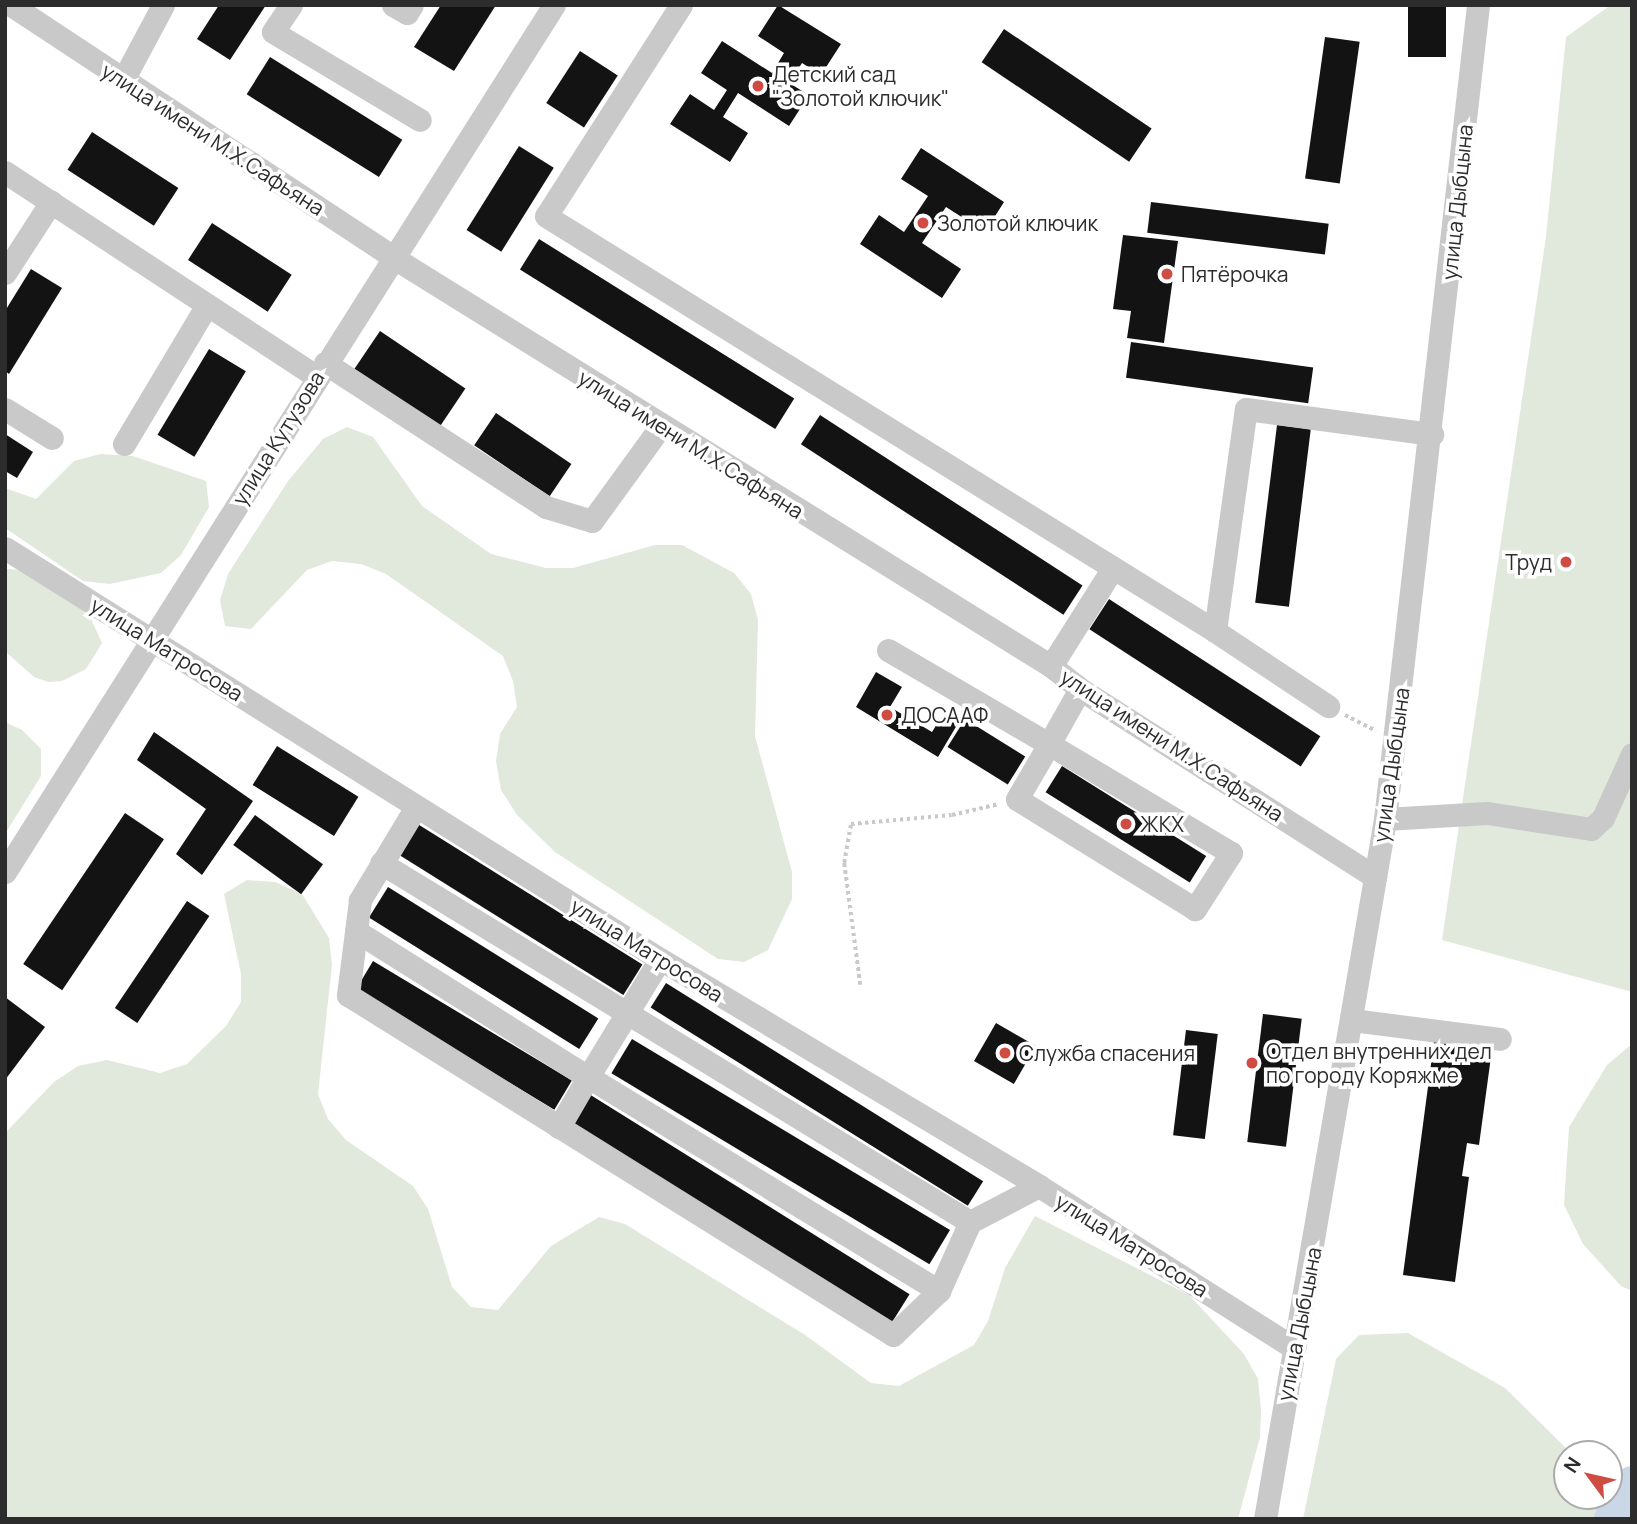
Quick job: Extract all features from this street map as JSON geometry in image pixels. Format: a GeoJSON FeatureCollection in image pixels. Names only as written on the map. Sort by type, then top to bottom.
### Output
{"type":"FeatureCollection","features":[{"type":"Feature","properties":{"kind":"street","name":"улица имени М.Х.Сафьяна"},"geometry":{"type":"LineString","coordinates":[[11,5],[394,258],[1051,666],[1080,689],[1375,877]]}},
{"type":"Feature","properties":{"kind":"street"},"geometry":{"type":"LineString","coordinates":[[123,80],[163,5]]}},
{"type":"Feature","properties":{"kind":"street"},"geometry":{"type":"LineString","coordinates":[[291,5],[273,32],[420,120]]}},
{"type":"Feature","properties":{"kind":"street"},"geometry":{"type":"LineString","coordinates":[[393,5],[407,13],[412,5]]}},
{"type":"Feature","properties":{"kind":"street","name":"улица Кутузова"},"geometry":{"type":"LineString","coordinates":[[5,872],[320,370],[554,5]]}},
{"type":"Feature","properties":{"kind":"street"},"geometry":{"type":"LineString","coordinates":[[681,5],[547,216],[1215,631],[1328,706]]}},
{"type":"Feature","properties":{"kind":"street","name":"улица Дыбцына"},"geometry":{"type":"LineString","coordinates":[[1265,1519],[1385,819],[1432,434],[1478,5]]}},
{"type":"Feature","properties":{"kind":"street"},"geometry":{"type":"LineString","coordinates":[[5,172],[207,305],[546,507],[592,521],[661,426]]}},
{"type":"Feature","properties":{"kind":"street"},"geometry":{"type":"LineString","coordinates":[[5,273],[51,202]]}},
{"type":"Feature","properties":{"kind":"street"},"geometry":{"type":"LineString","coordinates":[[124,444],[207,305]]}},
{"type":"Feature","properties":{"kind":"street"},"geometry":{"type":"LineString","coordinates":[[5,409],[52,438]]}},
{"type":"Feature","properties":{"kind":"street"},"geometry":{"type":"LineString","coordinates":[[1215,631],[1246,409],[1432,434]]}},
{"type":"Feature","properties":{"kind":"street","name":"улица Матросова"},"geometry":{"type":"LineString","coordinates":[[5,548],[660,959],[1039,1186],[1293,1347]]}},
{"type":"Feature","properties":{"kind":"street"},"geometry":{"type":"LineString","coordinates":[[1051,666],[1113,568]]}},
{"type":"Feature","properties":{"kind":"street"},"geometry":{"type":"LineString","coordinates":[[888,650],[1049,744],[1231,853],[1195,909],[1017,799],[1049,744],[1080,689]]}},
{"type":"Feature","properties":{"kind":"street"},"geometry":{"type":"LineString","coordinates":[[1385,819],[1487,813],[1591,829],[1603,818],[1632,754]]}},
{"type":"Feature","properties":{"kind":"street"},"geometry":{"type":"LineString","coordinates":[[416,807],[360,900],[348,995],[893,1335],[939,1291],[970,1223],[1039,1186]]}},
{"type":"Feature","properties":{"kind":"street"},"geometry":{"type":"LineString","coordinates":[[381,863],[970,1223]]}},
{"type":"Feature","properties":{"kind":"street"},"geometry":{"type":"LineString","coordinates":[[356,932],[939,1291]]}},
{"type":"Feature","properties":{"kind":"street"},"geometry":{"type":"LineString","coordinates":[[559,1127],[660,959]]}},
{"type":"Feature","properties":{"kind":"street"},"geometry":{"type":"LineString","coordinates":[[1352,1020],[1500,1038]]}},
{"type":"Feature","properties":{"kind":"path"},"geometry":{"type":"LineString","coordinates":[[1328,706],[1395,741]]}},
{"type":"Feature","properties":{"kind":"path"},"geometry":{"type":"LineString","coordinates":[[860,985],[844,863],[851,824],[951,815],[1017,799]]}},
{"type":"Feature","properties":{"kind":"shaded area","name":"Труд"},"geometry":{"type":"Polygon","coordinates":[[[1611,5],[1632,5],[1632,992],[1442,940],[1546,237],[1566,37],[1611,5]]]}},
{"type":"Feature","properties":{"kind":"shaded area"},"geometry":{"type":"Polygon","coordinates":[[[347,427],[373,437],[422,506],[491,554],[546,568],[573,568],[655,545],[682,545],[734,573],[751,594],[758,620],[755,736],[792,872],[792,899],[768,950],[744,962],[718,959],[555,852],[517,815],[501,790],[496,761],[500,734],[517,707],[513,681],[503,656],[386,574],[361,564],[332,561],[307,570],[251,629],[225,626],[220,600],[228,574],[288,481],[323,439],[347,427]]]}},
{"type":"Feature","properties":{"kind":"shaded area"},"geometry":{"type":"Polygon","coordinates":[[[100,454],[133,456],[206,481],[209,507],[181,555],[161,573],[110,584],[83,581],[5,528],[5,488],[36,499],[74,461],[100,454]]]}},
{"type":"Feature","properties":{"kind":"shaded area"},"geometry":{"type":"Polygon","coordinates":[[[7,569],[21,570],[69,599],[90,617],[102,643],[86,669],[62,681],[48,682],[34,677],[5,651],[7,569]]]}},
{"type":"Feature","properties":{"kind":"shaded area"},"geometry":{"type":"Polygon","coordinates":[[[5,722],[22,730],[41,749],[41,776],[5,834],[5,722]]]}},
{"type":"Feature","properties":{"kind":"shaded area"},"geometry":{"type":"Polygon","coordinates":[[[247,880],[275,882],[302,894],[329,938],[332,965],[318,1094],[328,1119],[346,1140],[413,1186],[428,1209],[452,1287],[471,1307],[498,1310],[551,1246],[599,1217],[625,1224],[805,1335],[871,1383],[899,1386],[974,1345],[988,1321],[1005,1268],[1035,1216],[1189,1295],[1244,1354],[1258,1379],[1261,1410],[1260,1437],[1238,1519],[5,1519],[5,1133],[54,1082],[78,1066],[107,1060],[160,1073],[187,1064],[226,1026],[241,1002],[241,974],[224,894],[247,880]]]}},
{"type":"Feature","properties":{"kind":"shaded area"},"geometry":{"type":"Polygon","coordinates":[[[1632,1044],[1632,1291],[1621,1286],[1583,1244],[1564,1205],[1569,1127],[1607,1065],[1632,1044]]]}},
{"type":"Feature","properties":{"kind":"shaded area"},"geometry":{"type":"Polygon","coordinates":[[[1408,1333],[1505,1388],[1558,1440],[1553,1440],[1553,1510],[1623,1510],[1623,1485],[1632,1489],[1632,1519],[1303,1519],[1336,1359],[1359,1335],[1408,1333]]]}},
{"type":"Feature","properties":{"kind":"building"},"geometry":{"type":"Polygon","coordinates":[[[219,5],[266,5],[230,60],[197,39],[219,5]]]}},
{"type":"Feature","properties":{"kind":"building"},"geometry":{"type":"Polygon","coordinates":[[[441,5],[496,5],[454,71],[414,47],[441,5]]]}},
{"type":"Feature","properties":{"kind":"building","name":"Детский сад \"Золотой ключик\""},"geometry":{"type":"Polygon","coordinates":[[[778,5],[841,44],[821,75],[802,63],[789,83],[809,95],[789,126],[738,93],[723,117],[748,133],[730,162],[670,124],[690,94],[714,110],[727,90],[701,73],[722,41],[772,73],[784,53],[758,36],[778,5]]]}},
{"type":"Feature","properties":{"kind":"building"},"geometry":{"type":"Polygon","coordinates":[[[1408,5],[1446,5],[1446,57],[1408,57],[1408,5]]]}},
{"type":"Feature","properties":{"kind":"building"},"geometry":{"type":"Polygon","coordinates":[[[1004,29],[1152,129],[1129,162],[982,62],[1004,29]]]}},
{"type":"Feature","properties":{"kind":"building"},"geometry":{"type":"Polygon","coordinates":[[[1325,37],[1360,42],[1340,183],[1305,179],[1325,37]]]}},
{"type":"Feature","properties":{"kind":"building"},"geometry":{"type":"Polygon","coordinates":[[[580,51],[618,76],[584,128],[546,103],[580,51]]]}},
{"type":"Feature","properties":{"kind":"building"},"geometry":{"type":"Polygon","coordinates":[[[270,57],[402,140],[379,177],[247,94],[270,57]]]}},
{"type":"Feature","properties":{"kind":"building"},"geometry":{"type":"Polygon","coordinates":[[[92,132],[178,188],[154,226],[67,170],[92,132]]]}},
{"type":"Feature","properties":{"kind":"building"},"geometry":{"type":"Polygon","coordinates":[[[519,146],[554,168],[501,252],[467,230],[519,146]]]}},
{"type":"Feature","properties":{"kind":"building","name":"Золотой ключик"},"geometry":{"type":"Polygon","coordinates":[[[921,148],[1004,202],[985,232],[946,207],[922,243],[961,269],[942,298],[860,244],[879,215],[904,232],[928,196],[901,179],[921,148]]]}},
{"type":"Feature","properties":{"kind":"building"},"geometry":{"type":"Polygon","coordinates":[[[1151,202],[1329,224],[1325,255],[1147,233],[1151,202]]]}},
{"type":"Feature","properties":{"kind":"building"},"geometry":{"type":"Polygon","coordinates":[[[212,223],[292,275],[268,312],[188,260],[212,223]]]}},
{"type":"Feature","properties":{"kind":"building"},"geometry":{"type":"Polygon","coordinates":[[[1123,235],[1178,241],[1164,343],[1127,338],[1131,311],[1113,309],[1123,235]]]}},
{"type":"Feature","properties":{"kind":"building"},"geometry":{"type":"Polygon","coordinates":[[[539,239],[794,399],[775,429],[520,270],[539,239]]]}},
{"type":"Feature","properties":{"kind":"building"},"geometry":{"type":"Polygon","coordinates":[[[31,269],[62,288],[9,374],[5,371],[5,311],[31,269]]]}},
{"type":"Feature","properties":{"kind":"building"},"geometry":{"type":"Polygon","coordinates":[[[380,331],[465,389],[439,428],[353,371],[380,331]]]}},
{"type":"Feature","properties":{"kind":"building"},"geometry":{"type":"Polygon","coordinates":[[[1131,342],[1313,368],[1308,403],[1126,378],[1131,342]]]}},
{"type":"Feature","properties":{"kind":"building"},"geometry":{"type":"Polygon","coordinates":[[[209,349],[246,371],[194,457],[157,435],[209,349]]]}},
{"type":"Feature","properties":{"kind":"building"},"geometry":{"type":"Polygon","coordinates":[[[496,413],[571,464],[550,496],[474,445],[496,413]]]}},
{"type":"Feature","properties":{"kind":"building"},"geometry":{"type":"Polygon","coordinates":[[[820,415],[1083,585],[1063,615],[801,444],[820,415]]]}},
{"type":"Feature","properties":{"kind":"building"},"geometry":{"type":"Polygon","coordinates":[[[1277,425],[1311,429],[1289,607],[1255,603],[1277,425]]]}},
{"type":"Feature","properties":{"kind":"building"},"geometry":{"type":"Polygon","coordinates":[[[5,434],[33,452],[17,478],[5,471],[5,434]]]}},
{"type":"Feature","properties":{"kind":"building"},"geometry":{"type":"Polygon","coordinates":[[[1109,599],[1320,736],[1301,766],[1089,629],[1109,599]]]}},
{"type":"Feature","properties":{"kind":"building","name":"ДОСААФ"},"geometry":{"type":"Polygon","coordinates":[[[876,672],[902,687],[890,707],[932,732],[945,711],[960,720],[938,757],[856,707],[876,672]]]}},
{"type":"Feature","properties":{"kind":"building"},"geometry":{"type":"Polygon","coordinates":[[[965,719],[1025,757],[1008,785],[948,747],[965,719]]]}},
{"type":"Feature","properties":{"kind":"building"},"geometry":{"type":"Polygon","coordinates":[[[154,732],[253,801],[202,875],[176,854],[206,809],[137,760],[154,732]]]}},
{"type":"Feature","properties":{"kind":"building"},"geometry":{"type":"Polygon","coordinates":[[[277,746],[358,797],[334,836],[253,785],[277,746]]]}},
{"type":"Feature","properties":{"kind":"building","name":"ЖКХ"},"geometry":{"type":"Polygon","coordinates":[[[1062,766],[1206,856],[1190,882],[1046,792],[1062,766]]]}},
{"type":"Feature","properties":{"kind":"building"},"geometry":{"type":"Polygon","coordinates":[[[125,813],[164,839],[62,990],[23,964],[125,813]]]}},
{"type":"Feature","properties":{"kind":"building"},"geometry":{"type":"Polygon","coordinates":[[[255,815],[323,864],[301,894],[233,845],[255,815]]]}},
{"type":"Feature","properties":{"kind":"building"},"geometry":{"type":"Polygon","coordinates":[[[416,823],[642,964],[623,995],[397,854],[416,823]]]}},
{"type":"Feature","properties":{"kind":"building"},"geometry":{"type":"Polygon","coordinates":[[[388,887],[598,1018],[579,1049],[369,918],[388,887]]]}},
{"type":"Feature","properties":{"kind":"building"},"geometry":{"type":"Polygon","coordinates":[[[187,901],[209,916],[137,1023],[115,1008],[187,901]]]}},
{"type":"Feature","properties":{"kind":"building"},"geometry":{"type":"Polygon","coordinates":[[[373,961],[572,1080],[554,1110],[355,990],[373,961]]]}},
{"type":"Feature","properties":{"kind":"building"},"geometry":{"type":"Polygon","coordinates":[[[666,983],[983,1181],[968,1206],[651,1008],[666,983]]]}},
{"type":"Feature","properties":{"kind":"building"},"geometry":{"type":"Polygon","coordinates":[[[5,997],[45,1027],[5,1080],[5,997]]]}},
{"type":"Feature","properties":{"kind":"building"},"geometry":{"type":"Polygon","coordinates":[[[1263,1014],[1302,1019],[1286,1147],[1247,1142],[1263,1014]]]}},
{"type":"Feature","properties":{"kind":"building","name":"Служба спасения"},"geometry":{"type":"Polygon","coordinates":[[[996,1023],[1036,1046],[1014,1084],[974,1061],[996,1023]]]}},
{"type":"Feature","properties":{"kind":"building"},"geometry":{"type":"Polygon","coordinates":[[[1186,1030],[1218,1034],[1205,1139],[1173,1135],[1186,1030]]]}},
{"type":"Feature","properties":{"kind":"building"},"geometry":{"type":"Polygon","coordinates":[[[1435,1034],[1493,1042],[1479,1145],[1467,1143],[1462,1176],[1469,1177],[1455,1282],[1403,1275],[1435,1034]]]}},
{"type":"Feature","properties":{"kind":"building"},"geometry":{"type":"Polygon","coordinates":[[[632,1039],[950,1230],[929,1264],[611,1073],[632,1039]]]}},
{"type":"Feature","properties":{"kind":"building"},"geometry":{"type":"Polygon","coordinates":[[[589,1094],[910,1294],[890,1325],[570,1125],[589,1094]]]}},
{"type":"Feature","properties":{"kind":"waterway"},"geometry":{"type":"LineString","coordinates":[[1610,1519],[1632,1482]]}},
{"type":"Feature","properties":{"kind":"place","name":"Детский сад \"Золотой ключик\""},"geometry":{"type":"Point","coordinates":[758,86]}},
{"type":"Feature","properties":{"kind":"place","name":"Золотой ключик"},"geometry":{"type":"Point","coordinates":[923,223]}},
{"type":"Feature","properties":{"kind":"place","name":"Пятёрочка"},"geometry":{"type":"Point","coordinates":[1167,274]}},
{"type":"Feature","properties":{"kind":"place","name":"Труд"},"geometry":{"type":"Point","coordinates":[1566,562]}},
{"type":"Feature","properties":{"kind":"place","name":"ДОСААФ"},"geometry":{"type":"Point","coordinates":[887,715]}},
{"type":"Feature","properties":{"kind":"place","name":"ЖКХ"},"geometry":{"type":"Point","coordinates":[1126,824]}},
{"type":"Feature","properties":{"kind":"place","name":"Служба спасения"},"geometry":{"type":"Point","coordinates":[1005,1053]}},
{"type":"Feature","properties":{"kind":"place","name":"Отдел внутренних дел по городу Коряжме"},"geometry":{"type":"Point","coordinates":[1252,1063]}}]}
